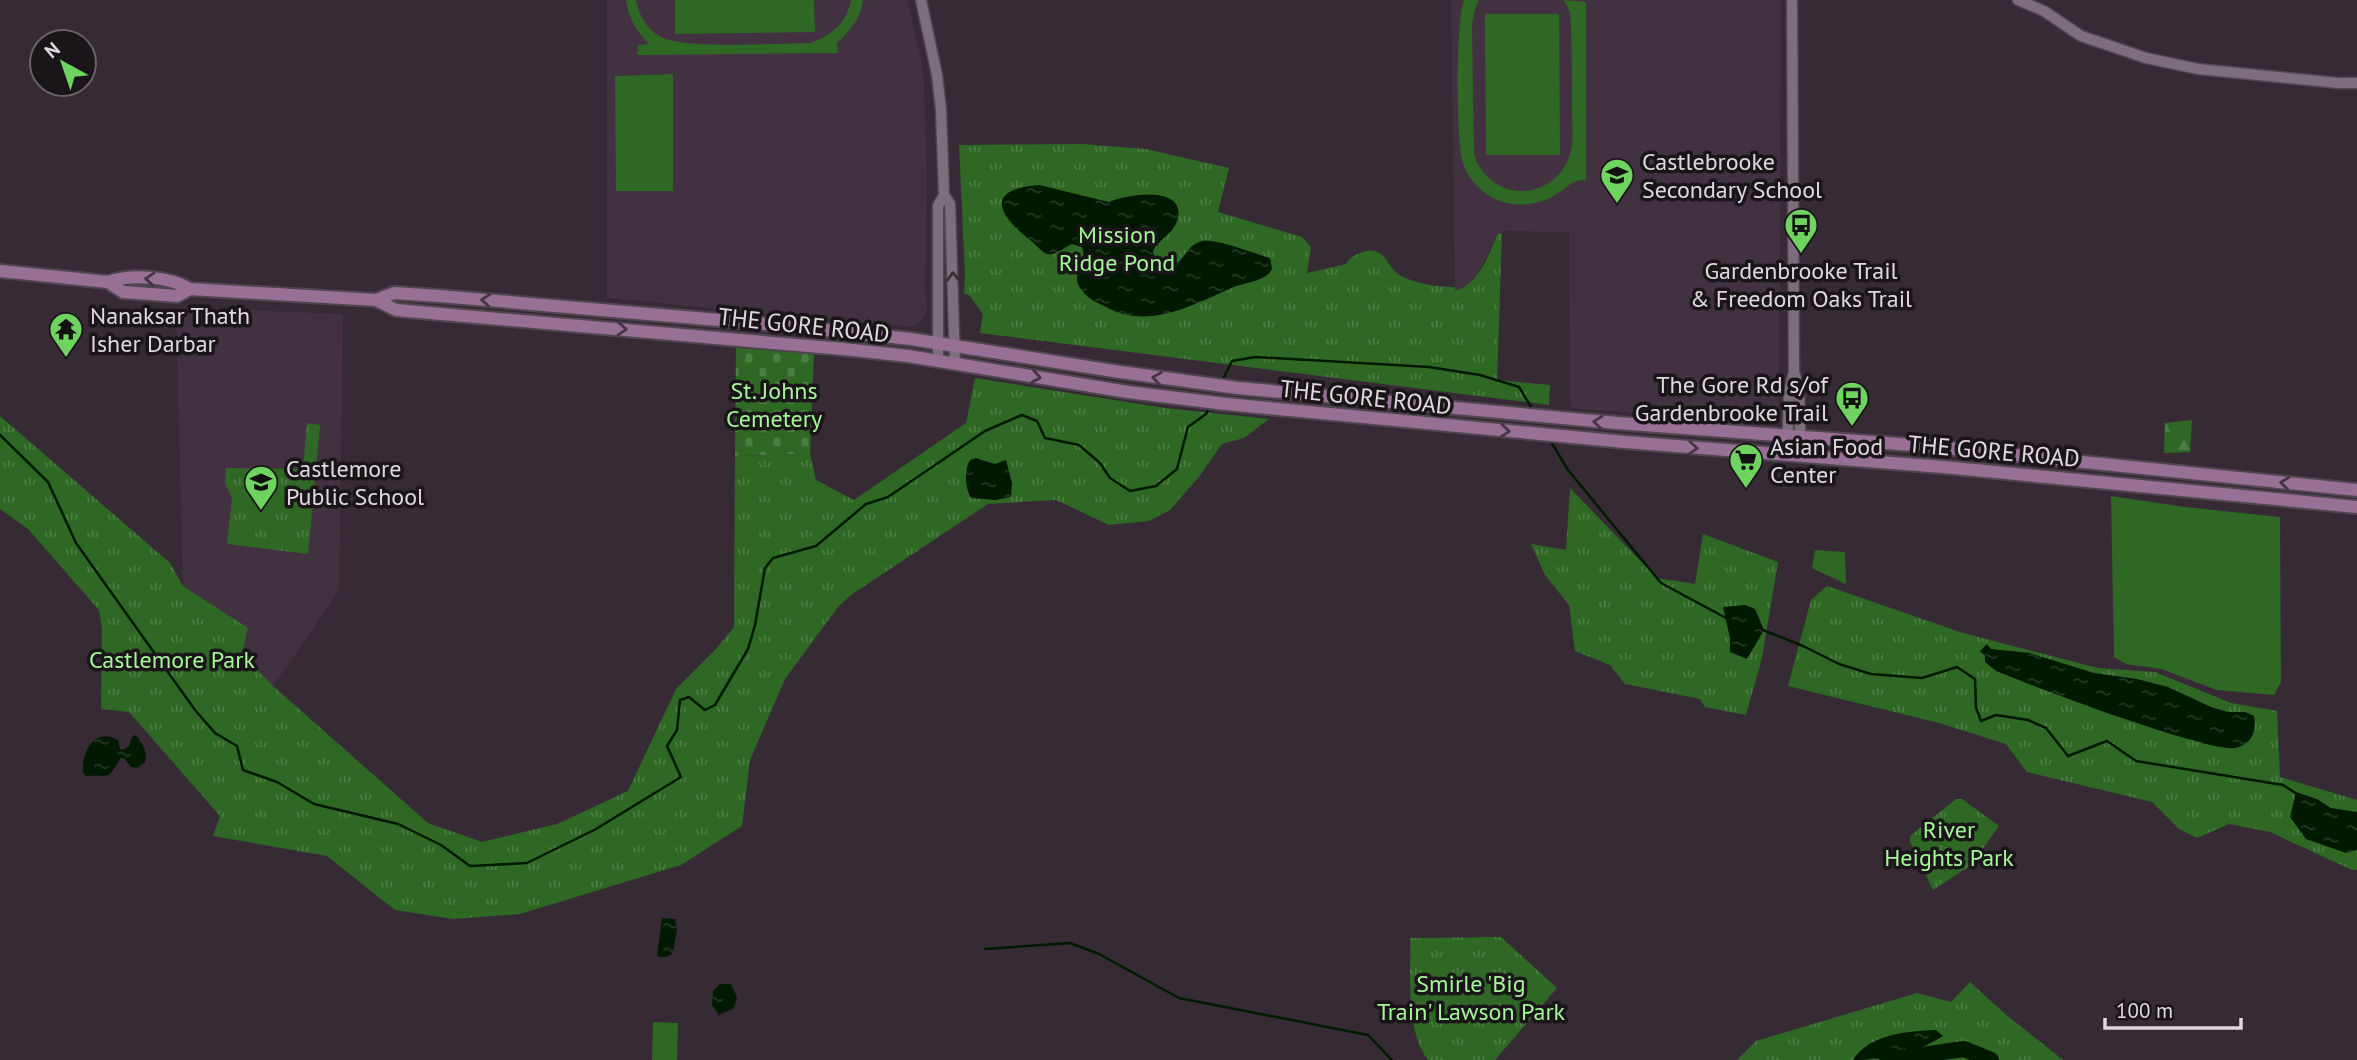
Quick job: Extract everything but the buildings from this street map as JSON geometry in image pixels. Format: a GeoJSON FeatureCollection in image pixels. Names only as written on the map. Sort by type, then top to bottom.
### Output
{"type":"FeatureCollection","features":[{"type":"Feature","properties":{"kind":"main road","name":"THE GORE ROAD"},"geometry":{"type":"LineString","coordinates":[[0,271],[108,282],[123,277],[176,281],[190,289],[376,300],[396,310],[843,349],[1226,404],[1566,437],[1966,469],[2357,507]]}},
{"type":"Feature","properties":{"kind":"main road","name":"THE GORE ROAD"},"geometry":{"type":"LineString","coordinates":[[376,300],[394,293],[777,324],[955,345],[1238,388],[1514,414],[1969,450],[2357,490]]}},
{"type":"Feature","properties":{"kind":"main road"},"geometry":{"type":"LineString","coordinates":[[1966,469],[1969,450]]}},
{"type":"Feature","properties":{"kind":"main road"},"geometry":{"type":"LineString","coordinates":[[2146,487],[2148,469]]}},
{"type":"Feature","properties":{"kind":"street"},"geometry":{"type":"LineString","coordinates":[[921,0],[939,86],[944,195],[950,204],[955,364]]}},
{"type":"Feature","properties":{"kind":"street"},"geometry":{"type":"LineString","coordinates":[[1792,0],[1794,372],[1790,392],[1795,436],[1801,455]]}},
{"type":"Feature","properties":{"kind":"street"},"geometry":{"type":"LineString","coordinates":[[2018,0],[2044,11],[2081,36],[2146,58],[2198,69],[2357,83]]}},
{"type":"Feature","properties":{"kind":"street"},"geometry":{"type":"LineString","coordinates":[[939,361],[938,205],[944,195]]}},
{"type":"Feature","properties":{"kind":"street"},"geometry":{"type":"LineString","coordinates":[[1787,454],[1795,436]]}},
{"type":"Feature","properties":{"kind":"shaded area"},"geometry":{"type":"Polygon","coordinates":[[[607,0],[907,0],[924,84],[927,310],[920,323],[913,327],[607,298],[607,0]]]}},
{"type":"Feature","properties":{"kind":"shaded area","name":"Castlebrooke Secondary School"},"geometry":{"type":"Polygon","coordinates":[[[1451,0],[1781,0],[1779,406],[1778,413],[1772,420],[1758,423],[1571,408],[1569,232],[1503,231],[1498,234],[1476,277],[1467,286],[1455,290],[1451,0]]]}},
{"type":"Feature","properties":{"kind":"shaded area","name":"Castlemore Public School"},"geometry":{"type":"Polygon","coordinates":[[[176,307],[343,314],[339,591],[273,686],[242,654],[248,628],[183,586],[176,307]]]}},
{"type":"Feature","properties":{"kind":"green space"},"geometry":{"type":"Polygon","coordinates":[[[626,0],[636,0],[644,21],[659,36],[688,43],[732,45],[811,43],[826,36],[842,22],[851,0],[863,0],[857,19],[837,43],[838,53],[637,55],[638,45],[649,44],[634,24],[626,0]]]}},
{"type":"Feature","properties":{"kind":"green space"},"geometry":{"type":"Polygon","coordinates":[[[675,0],[814,0],[815,32],[675,34],[675,0]]]}},
{"type":"Feature","properties":{"kind":"green space"},"geometry":{"type":"Polygon","coordinates":[[[1464,0],[1479,0],[1472,25],[1474,155],[1493,182],[1521,191],[1548,184],[1567,163],[1573,133],[1571,25],[1570,12],[1564,0],[1586,2],[1586,180],[1574,182],[1542,201],[1518,204],[1490,196],[1477,186],[1467,173],[1461,153],[1458,109],[1459,32],[1464,0]]]}},
{"type":"Feature","properties":{"kind":"green space"},"geometry":{"type":"Polygon","coordinates":[[[1485,14],[1559,14],[1560,155],[1486,155],[1485,14]]]}},
{"type":"Feature","properties":{"kind":"green space"},"geometry":{"type":"Polygon","coordinates":[[[673,74],[673,191],[616,191],[615,76],[673,74]]]}},
{"type":"Feature","properties":{"kind":"green space","name":"Mission Ridge Pond"},"geometry":{"type":"Polygon","coordinates":[[[1082,144],[1146,149],[1229,168],[1218,212],[1302,237],[1311,247],[1307,273],[1346,264],[1353,256],[1370,250],[1381,254],[1401,276],[1428,284],[1455,287],[1455,290],[1471,283],[1477,276],[1498,234],[1502,234],[1497,380],[1550,385],[1549,405],[980,333],[983,314],[969,295],[964,294],[959,145],[1082,144]]]}},
{"type":"Feature","properties":{"kind":"green space","name":"St. Johns Cemetery"},"geometry":{"type":"Polygon","coordinates":[[[736,348],[814,353],[810,454],[735,456],[736,348]]]}},
{"type":"Feature","properties":{"kind":"green space","name":"Castlemore Park"},"geometry":{"type":"Polygon","coordinates":[[[975,378],[1165,408],[1269,419],[1244,438],[1222,444],[1198,478],[1170,510],[1149,521],[1109,525],[1056,500],[988,504],[851,595],[838,607],[785,679],[750,760],[742,826],[681,865],[520,914],[453,919],[395,910],[327,856],[213,836],[220,816],[129,712],[101,709],[102,629],[99,610],[28,529],[0,509],[0,416],[170,563],[183,586],[248,628],[242,654],[273,686],[428,823],[482,842],[557,824],[628,791],[676,689],[734,627],[735,456],[810,454],[816,480],[854,500],[966,423],[975,378]]]}},
{"type":"Feature","properties":{"kind":"green space"},"geometry":{"type":"Polygon","coordinates":[[[2192,420],[2190,452],[2164,453],[2165,423],[2192,420]]]}},
{"type":"Feature","properties":{"kind":"green space"},"geometry":{"type":"Polygon","coordinates":[[[307,423],[320,425],[308,554],[227,544],[232,498],[225,483],[226,468],[303,469],[307,423]]]}},
{"type":"Feature","properties":{"kind":"green space"},"geometry":{"type":"Polygon","coordinates":[[[1570,488],[1657,578],[1695,584],[1703,534],[1778,562],[1762,658],[1746,715],[1705,707],[1700,699],[1625,684],[1610,665],[1575,651],[1569,605],[1545,575],[1531,544],[1566,550],[1570,488]]]}},
{"type":"Feature","properties":{"kind":"green space"},"geometry":{"type":"Polygon","coordinates":[[[2111,496],[2280,517],[2281,682],[2274,695],[2217,690],[2161,669],[2126,664],[2114,657],[2111,496]]]}},
{"type":"Feature","properties":{"kind":"green space"},"geometry":{"type":"Polygon","coordinates":[[[1815,550],[1845,552],[1846,584],[1812,568],[1815,550]]]}},
{"type":"Feature","properties":{"kind":"green space"},"geometry":{"type":"Polygon","coordinates":[[[1827,586],[1963,633],[2098,668],[2155,672],[2231,703],[2277,711],[2280,777],[2357,800],[2357,870],[2270,832],[2229,824],[2197,838],[2179,829],[2152,802],[2027,772],[2006,744],[1939,723],[1788,686],[1811,600],[1827,586]]]}},
{"type":"Feature","properties":{"kind":"green space","name":"River Heights Park"},"geometry":{"type":"Polygon","coordinates":[[[1956,799],[1962,799],[1999,826],[1971,865],[1933,890],[1910,842],[1910,836],[1956,799]]]}},
{"type":"Feature","properties":{"kind":"green space","name":"Smirle 'Big Train' Lawson Park"},"geometry":{"type":"Polygon","coordinates":[[[1501,937],[1557,988],[1495,1060],[1428,1060],[1421,1048],[1412,1018],[1410,938],[1501,937]]]}},
{"type":"Feature","properties":{"kind":"green space"},"geometry":{"type":"Polygon","coordinates":[[[1970,982],[2063,1060],[1737,1060],[1756,1041],[1917,993],[1951,1002],[1970,982]]]}},
{"type":"Feature","properties":{"kind":"green space"},"geometry":{"type":"Polygon","coordinates":[[[653,1022],[678,1023],[677,1060],[652,1060],[653,1022]]]}},
{"type":"Feature","properties":{"kind":"water"},"geometry":{"type":"Polygon","coordinates":[[[1039,185],[1109,202],[1141,195],[1165,197],[1174,201],[1178,209],[1177,221],[1153,251],[1157,264],[1165,268],[1176,265],[1189,249],[1199,242],[1214,241],[1270,258],[1272,269],[1261,279],[1171,312],[1155,316],[1122,314],[1091,299],[1079,286],[1077,274],[1083,258],[1082,247],[1072,244],[1057,253],[1047,254],[1019,230],[1004,212],[1004,197],[1010,192],[1039,185]]]}},
{"type":"Feature","properties":{"kind":"water"},"geometry":{"type":"Polygon","coordinates":[[[976,458],[995,464],[1006,460],[1012,483],[1011,497],[995,500],[971,498],[966,474],[970,460],[976,458]]]}},
{"type":"Feature","properties":{"kind":"water"},"geometry":{"type":"Polygon","coordinates":[[[1745,605],[1755,609],[1764,630],[1747,659],[1730,652],[1730,638],[1723,607],[1745,605]]]}},
{"type":"Feature","properties":{"kind":"water"},"geometry":{"type":"Polygon","coordinates":[[[1987,644],[1991,649],[2030,653],[2094,673],[2168,687],[2211,707],[2228,712],[2245,712],[2254,716],[2254,732],[2245,744],[2230,748],[2197,742],[2131,721],[1996,671],[1985,662],[1985,656],[1980,651],[1987,644]]]}},
{"type":"Feature","properties":{"kind":"water"},"geometry":{"type":"Polygon","coordinates":[[[135,735],[145,750],[143,765],[131,767],[121,758],[108,775],[86,776],[83,773],[84,757],[96,739],[102,736],[118,740],[120,749],[123,750],[129,746],[135,735]]]}},
{"type":"Feature","properties":{"kind":"water"},"geometry":{"type":"Polygon","coordinates":[[[2296,792],[2317,799],[2331,808],[2357,812],[2357,850],[2346,853],[2306,839],[2290,817],[2296,792]]]}},
{"type":"Feature","properties":{"kind":"water"},"geometry":{"type":"Polygon","coordinates":[[[662,918],[675,919],[677,929],[673,952],[663,957],[657,956],[662,918]]]}},
{"type":"Feature","properties":{"kind":"water"},"geometry":{"type":"Polygon","coordinates":[[[720,984],[731,984],[737,997],[734,1008],[719,1015],[712,1005],[713,991],[720,984]]]}},
{"type":"Feature","properties":{"kind":"water"},"geometry":{"type":"Polygon","coordinates":[[[1936,1030],[1943,1036],[1911,1052],[1877,1059],[1853,1060],[1860,1051],[1879,1039],[1913,1031],[1936,1030]]]}},
{"type":"Feature","properties":{"kind":"waterway"},"geometry":{"type":"LineString","coordinates":[[1222,381],[1232,361],[1255,357],[1429,367],[1480,375],[1519,387],[1533,410]]}},
{"type":"Feature","properties":{"kind":"waterway"},"geometry":{"type":"LineString","coordinates":[[0,435],[48,482],[76,543],[195,710],[215,733],[237,746],[243,770],[277,782],[314,804],[398,824],[441,845],[470,866],[527,863],[596,829],[681,777],[667,746],[677,730],[680,700],[689,697],[705,710],[715,705],[748,649],[765,568],[773,558],[816,546],[866,504],[888,497],[985,431],[1022,415],[1037,421],[1045,438],[1079,445],[1100,463],[1110,478],[1130,491],[1156,486],[1177,469],[1188,427],[1206,414],[1210,406]]}},
{"type":"Feature","properties":{"kind":"waterway"},"geometry":{"type":"LineString","coordinates":[[1550,440],[1568,470],[1661,583],[1726,618]]}},
{"type":"Feature","properties":{"kind":"waterway"},"geometry":{"type":"LineString","coordinates":[[1763,630],[1839,664],[1871,674],[1922,678],[1957,667],[1975,679],[1976,707],[1981,721],[1996,715],[2028,720],[2046,728],[2068,756],[2107,741],[2136,761],[2283,785],[2297,794]]}},
{"type":"Feature","properties":{"kind":"waterway"},"geometry":{"type":"LineString","coordinates":[[985,949],[1070,943],[1099,954],[1179,998],[1368,1035],[1392,1060]]}},
{"type":"Feature","properties":{"kind":"waterway"},"geometry":{"type":"LineString","coordinates":[[1887,1060],[1964,1049],[1991,1060]]}},
{"type":"Feature","properties":{"kind":"place","name":"Castlebrooke Secondary School"},"geometry":{"type":"Point","coordinates":[1617,205]}},
{"type":"Feature","properties":{"kind":"place","name":"Gardenbrooke Trail & Freedom Oaks Trail"},"geometry":{"type":"Point","coordinates":[1801,255]}},
{"type":"Feature","properties":{"kind":"place","name":"Nanaksar Thath Isher Darbar"},"geometry":{"type":"Point","coordinates":[66,359]}},
{"type":"Feature","properties":{"kind":"place","name":"The Gore Rd s/of Gardenbrooke Trail"},"geometry":{"type":"Point","coordinates":[1852,428]}},
{"type":"Feature","properties":{"kind":"place","name":"Asian Food Center"},"geometry":{"type":"Point","coordinates":[1746,490]}},
{"type":"Feature","properties":{"kind":"place","name":"Castlemore Public School"},"geometry":{"type":"Point","coordinates":[261,512]}}]}
